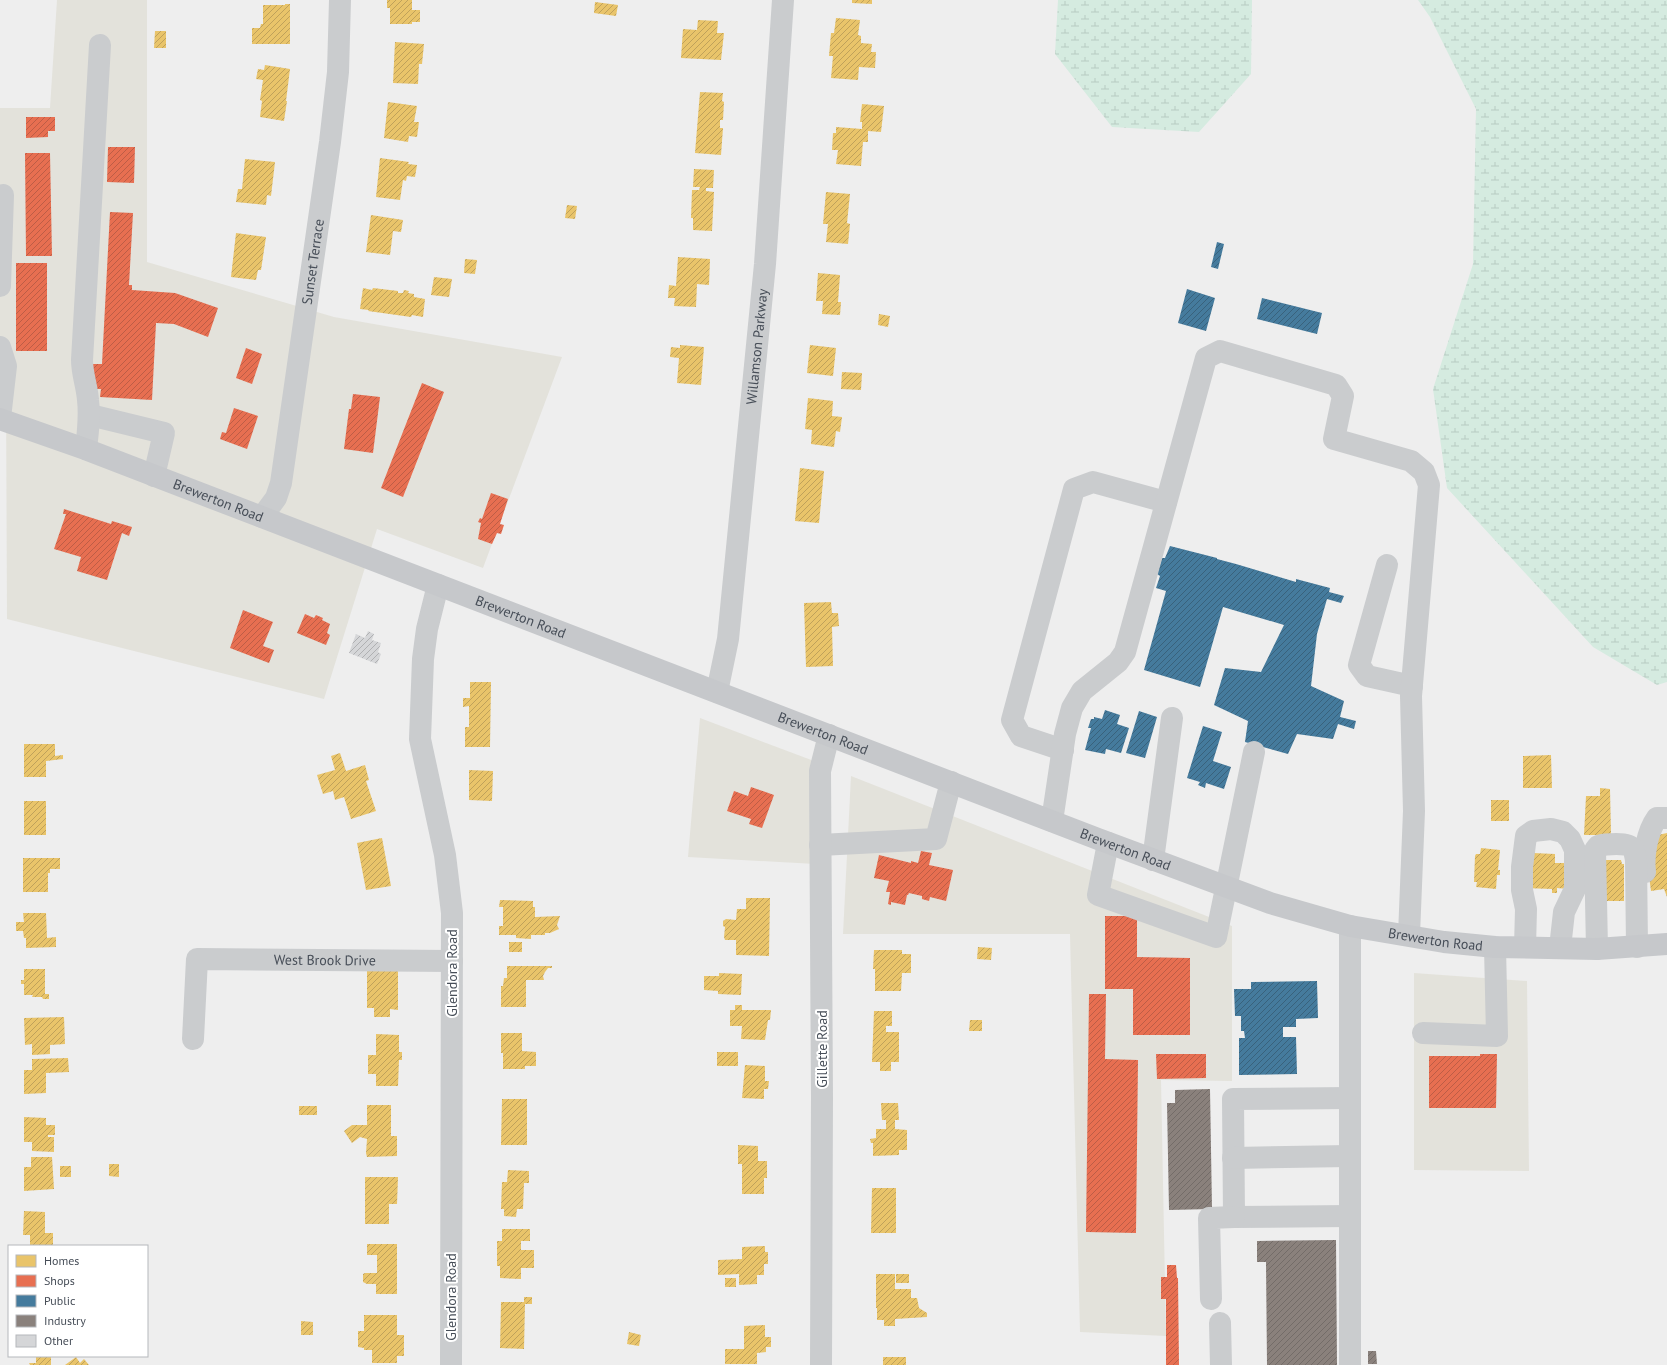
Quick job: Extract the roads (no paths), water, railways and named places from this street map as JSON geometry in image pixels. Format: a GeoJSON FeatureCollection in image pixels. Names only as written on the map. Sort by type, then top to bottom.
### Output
{"type":"FeatureCollection","features":[{"type":"Feature","properties":{"kind":"main road","name":"Brewerton Road"},"geometry":{"type":"LineString","coordinates":[[0,418],[86,449],[1108,843],[1270,902],[1350,926],[1444,942],[1495,947],[1525,948],[1597,949],[1652,946]]}},
{"type":"Feature","properties":{"kind":"street","name":"Sunset Terrace"},"geometry":{"type":"LineString","coordinates":[[262,518],[276,498],[280,483],[330,142],[338,72],[340,0]]}},
{"type":"Feature","properties":{"kind":"street","name":"Willamson Parkway"},"geometry":{"type":"LineString","coordinates":[[717,692],[728,639],[765,264],[783,0]]}},
{"type":"Feature","properties":{"kind":"street"},"geometry":{"type":"LineString","coordinates":[[86,449],[90,415],[88,398],[82,373],[82,360],[100,45]]}},
{"type":"Feature","properties":{"kind":"street"},"geometry":{"type":"LineString","coordinates":[[0,286],[3,195]]}},
{"type":"Feature","properties":{"kind":"street"},"geometry":{"type":"LineString","coordinates":[[0,347],[6,366],[0,418]]}},
{"type":"Feature","properties":{"kind":"street"},"geometry":{"type":"LineString","coordinates":[[1052,821],[1063,750],[1072,708],[1082,691],[1118,662],[1125,652],[1206,358],[1220,351],[1336,384],[1344,396],[1334,439],[1411,461],[1424,472],[1429,485],[1412,686],[1414,811],[1409,936]]}},
{"type":"Feature","properties":{"kind":"street"},"geometry":{"type":"LineString","coordinates":[[90,415],[164,433],[154,476]]}},
{"type":"Feature","properties":{"kind":"street"},"geometry":{"type":"LineString","coordinates":[[1063,750],[1021,736],[1012,720],[1074,489],[1093,482],[1166,502]]}},
{"type":"Feature","properties":{"kind":"street"},"geometry":{"type":"LineString","coordinates":[[1387,565],[1359,665],[1367,676],[1412,686]]}},
{"type":"Feature","properties":{"kind":"street","name":"Glendora Road"},"geometry":{"type":"LineString","coordinates":[[438,585],[427,629],[423,659],[420,739],[445,855],[452,913],[451,1365]]}},
{"type":"Feature","properties":{"kind":"street"},"geometry":{"type":"LineString","coordinates":[[1153,860],[1172,718]]}},
{"type":"Feature","properties":{"kind":"street","name":"Gillette Road"},"geometry":{"type":"LineString","coordinates":[[821,1365],[822,1089],[820,771],[829,735]]}},
{"type":"Feature","properties":{"kind":"street"},"geometry":{"type":"LineString","coordinates":[[1108,843],[1098,895],[1216,937],[1254,752]]}},
{"type":"Feature","properties":{"kind":"street"},"geometry":{"type":"LineString","coordinates":[[820,844],[936,839],[951,782]]}},
{"type":"Feature","properties":{"kind":"street"},"geometry":{"type":"LineString","coordinates":[[1652,946],[1651,912],[1644,864],[1651,826],[1657,818],[1667,818]]}},
{"type":"Feature","properties":{"kind":"street"},"geometry":{"type":"LineString","coordinates":[[1525,948],[1526,909],[1522,890],[1522,867],[1526,836],[1533,831],[1551,829],[1563,832],[1570,839],[1575,850],[1575,889],[1564,912],[1560,948]]}},
{"type":"Feature","properties":{"kind":"street"},"geometry":{"type":"LineString","coordinates":[[1597,949],[1595,850],[1598,846],[1605,844],[1629,845],[1633,849],[1652,946]]}},
{"type":"Feature","properties":{"kind":"street"},"geometry":{"type":"LineString","coordinates":[[1350,926],[1350,1365]]}},
{"type":"Feature","properties":{"kind":"street"},"geometry":{"type":"LineString","coordinates":[[1423,1033],[1497,1036],[1495,947]]}},
{"type":"Feature","properties":{"kind":"street","name":"West Brook Drive"},"geometry":{"type":"LineString","coordinates":[[193,1039],[197,959],[452,961]]}},
{"type":"Feature","properties":{"kind":"street"},"geometry":{"type":"LineString","coordinates":[[1234,1217],[1233,1099],[1350,1098]]}},
{"type":"Feature","properties":{"kind":"street"},"geometry":{"type":"LineString","coordinates":[[1233,1158],[1350,1156]]}},
{"type":"Feature","properties":{"kind":"street"},"geometry":{"type":"LineString","coordinates":[[1211,1299],[1209,1218],[1350,1216]]}},
{"type":"Feature","properties":{"kind":"street"},"geometry":{"type":"LineString","coordinates":[[1220,1323],[1221,1365]]}}]}
